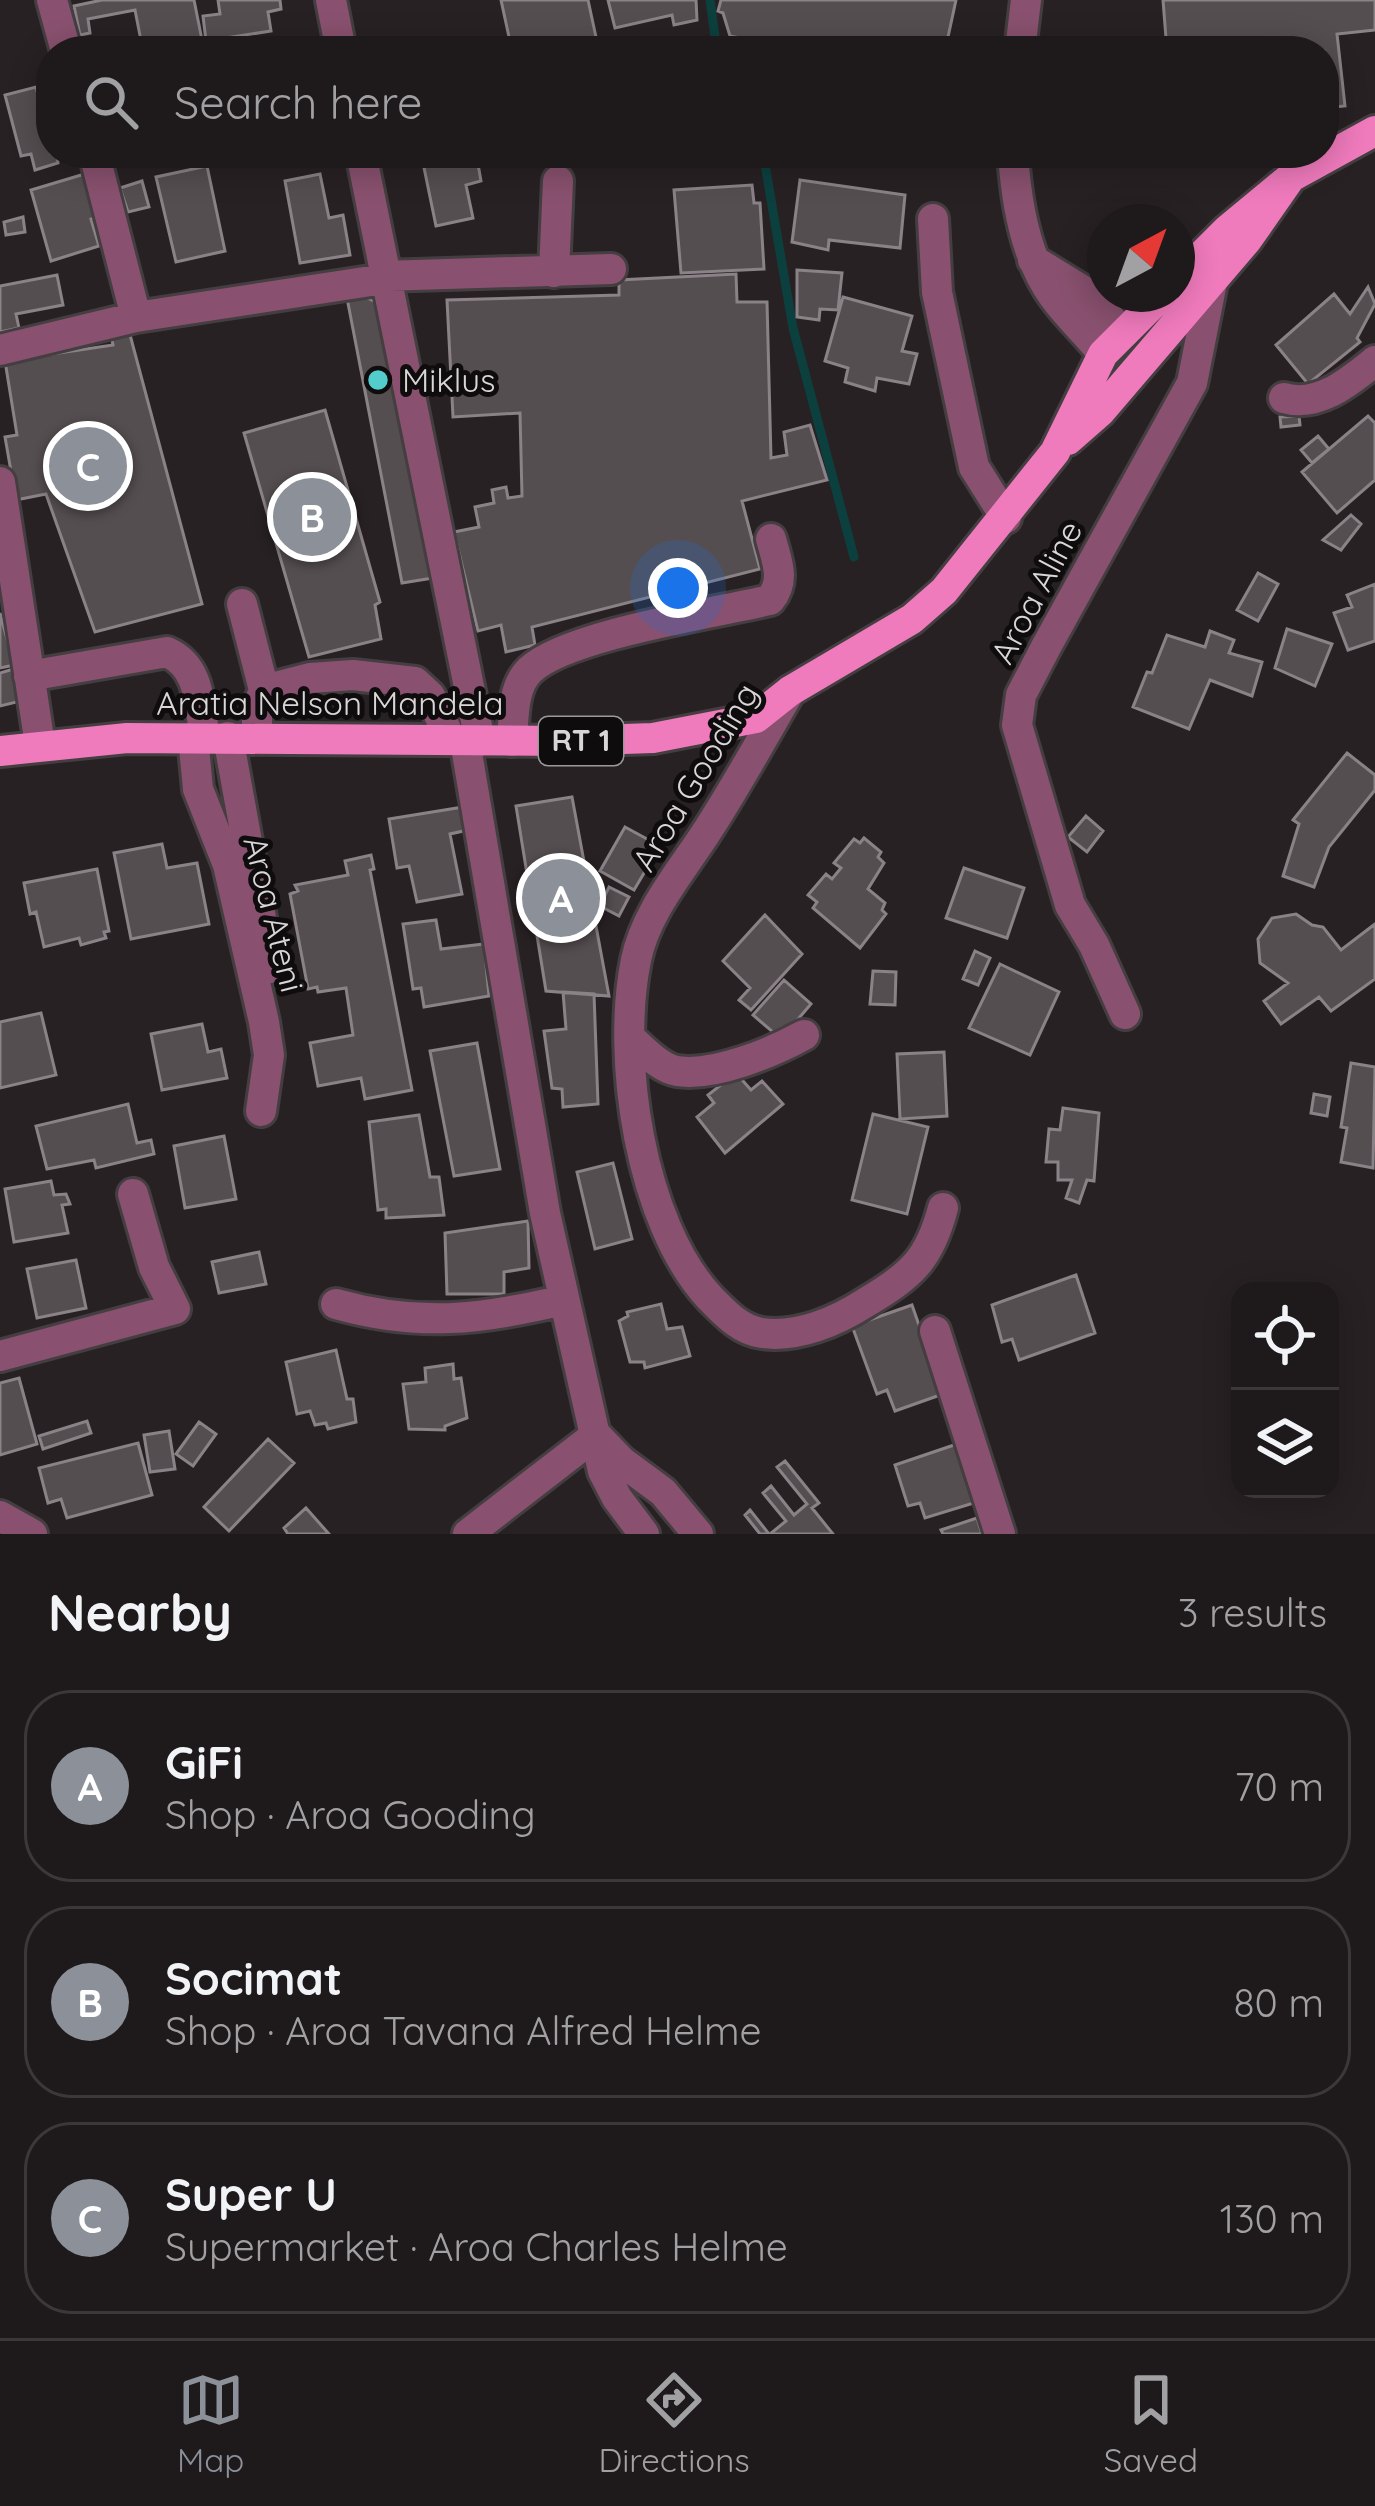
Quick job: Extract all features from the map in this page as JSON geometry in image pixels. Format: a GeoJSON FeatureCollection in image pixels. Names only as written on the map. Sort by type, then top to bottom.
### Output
{"type":"FeatureCollection","features":[{"type":"Feature","properties":{"kind":"main road","name":"Aratia Nelson Mandela"},"geometry":{"type":"LineString","coordinates":[[1339,151],[1375,131]]}},
{"type":"Feature","properties":{"kind":"main road","name":"Aratia Nelson Mandela"},"geometry":{"type":"LineString","coordinates":[[1195,262],[1227,230],[1307,168]]}},
{"type":"Feature","properties":{"kind":"main road","name":"Aratia Nelson Mandela"},"geometry":{"type":"LineString","coordinates":[[1055,452],[1114,396],[1247,241],[1291,177]]}},
{"type":"Feature","properties":{"kind":"main road","name":"Aratia Nelson Mandela"},"geometry":{"type":"LineString","coordinates":[[0,751],[40,745],[221,738],[653,738],[756,718],[790,691],[911,619],[944,591],[1055,452],[1113,343],[1144,312]]}},
{"type":"Feature","properties":{"kind":"main road"},"geometry":{"type":"LineString","coordinates":[[1113,343],[1114,396]]}},
{"type":"Feature","properties":{"kind":"street"},"geometry":{"type":"LineString","coordinates":[[52,0],[62,36]]}},
{"type":"Feature","properties":{"kind":"street"},"geometry":{"type":"LineString","coordinates":[[331,0],[338,36]]}},
{"type":"Feature","properties":{"kind":"street"},"geometry":{"type":"LineString","coordinates":[[1022,36],[1027,0]]}},
{"type":"Feature","properties":{"kind":"street"},"geometry":{"type":"LineString","coordinates":[[98,168],[136,316]]}},
{"type":"Feature","properties":{"kind":"street"},"geometry":{"type":"LineString","coordinates":[[364,168],[563,1300],[603,1471],[616,1498],[644,1534]]}},
{"type":"Feature","properties":{"kind":"street"},"geometry":{"type":"LineString","coordinates":[[1015,168],[1034,260],[1057,302],[1113,343]]}},
{"type":"Feature","properties":{"kind":"street"},"geometry":{"type":"LineString","coordinates":[[554,272],[558,181]]}},
{"type":"Feature","properties":{"kind":"street"},"geometry":{"type":"LineString","coordinates":[[933,219],[937,292],[974,467],[1006,518]]}},
{"type":"Feature","properties":{"kind":"street"},"geometry":{"type":"LineString","coordinates":[[1195,249],[1227,230]]}},
{"type":"Feature","properties":{"kind":"street"},"geometry":{"type":"LineString","coordinates":[[1034,260],[1087,286]]}},
{"type":"Feature","properties":{"kind":"street"},"geometry":{"type":"LineString","coordinates":[[0,350],[136,316],[384,278],[611,269]]}},
{"type":"Feature","properties":{"kind":"street","name":"Aroa Aline"},"geometry":{"type":"LineString","coordinates":[[1125,1014],[1070,905],[1017,725],[1021,695],[1192,382],[1213,277]]}},
{"type":"Feature","properties":{"kind":"street"},"geometry":{"type":"LineString","coordinates":[[1102,312],[1113,343]]}},
{"type":"Feature","properties":{"kind":"street"},"geometry":{"type":"LineString","coordinates":[[1284,398],[1318,399],[1375,361]]}},
{"type":"Feature","properties":{"kind":"street"},"geometry":{"type":"LineString","coordinates":[[0,482],[40,745]]}},
{"type":"Feature","properties":{"kind":"street"},"geometry":{"type":"LineString","coordinates":[[512,741],[515,698],[527,673],[563,647],[770,600],[779,589],[780,577],[771,539]]}},
{"type":"Feature","properties":{"kind":"street"},"geometry":{"type":"LineString","coordinates":[[221,738],[256,707],[265,690],[242,604]]}},
{"type":"Feature","properties":{"kind":"street"},"geometry":{"type":"LineString","coordinates":[[29,676],[167,652],[184,659],[221,738],[285,1050]]}},
{"type":"Feature","properties":{"kind":"street"},"geometry":{"type":"LineString","coordinates":[[265,690],[310,678],[353,675],[415,682],[465,741]]}},
{"type":"Feature","properties":{"kind":"street","name":"Aroa Gooding"},"geometry":{"type":"LineString","coordinates":[[790,691],[652,915],[637,956],[630,1038],[632,1089],[656,1199],[674,1248],[701,1288],[730,1319],[760,1333],[791,1332],[841,1318],[913,1270],[934,1242],[943,1208]]}},
{"type":"Feature","properties":{"kind":"street","name":"Aroa Ateni"},"geometry":{"type":"LineString","coordinates":[[221,738],[198,789],[228,865],[264,1022],[269,1055],[261,1111]]}},
{"type":"Feature","properties":{"kind":"street"},"geometry":{"type":"LineString","coordinates":[[630,1038],[677,1071],[766,1057],[804,1035]]}},
{"type":"Feature","properties":{"kind":"street"},"geometry":{"type":"LineString","coordinates":[[0,1356],[175,1309],[154,1267],[133,1195]]}},
{"type":"Feature","properties":{"kind":"street"},"geometry":{"type":"LineString","coordinates":[[336,1304],[404,1320],[478,1316],[563,1300]]}},
{"type":"Feature","properties":{"kind":"street"},"geometry":{"type":"LineString","coordinates":[[934,1331],[1000,1534]]}},
{"type":"Feature","properties":{"kind":"street"},"geometry":{"type":"LineString","coordinates":[[468,1534],[596,1436]]}},
{"type":"Feature","properties":{"kind":"street"},"geometry":{"type":"LineString","coordinates":[[596,1436],[663,1492],[698,1534]]}},
{"type":"Feature","properties":{"kind":"street"},"geometry":{"type":"LineString","coordinates":[[0,1516],[32,1534]]}},
{"type":"Feature","properties":{"kind":"building"},"geometry":{"type":"Polygon","coordinates":[[[102,0],[194,0],[201,36],[140,36],[135,10],[88,19],[90,33],[80,35],[74,6],[102,0]]]}},
{"type":"Feature","properties":{"kind":"building"},"geometry":{"type":"Polygon","coordinates":[[[218,0],[280,0],[281,9],[268,12],[271,31],[205,36],[203,16],[220,14],[218,0]]]}},
{"type":"Feature","properties":{"kind":"building"},"geometry":{"type":"Polygon","coordinates":[[[501,0],[588,0],[596,36],[509,36],[501,0]]]}},
{"type":"Feature","properties":{"kind":"building"},"geometry":{"type":"Polygon","coordinates":[[[608,0],[696,0],[697,20],[674,25],[672,15],[615,28],[608,0]]]}},
{"type":"Feature","properties":{"kind":"building"},"geometry":{"type":"Polygon","coordinates":[[[721,0],[956,0],[948,36],[730,36],[723,13],[718,11],[721,0]]]}},
{"type":"Feature","properties":{"kind":"building"},"geometry":{"type":"Polygon","coordinates":[[[1163,0],[1375,0],[1375,30],[1337,36],[1166,36],[1163,0]]]}},
{"type":"Feature","properties":{"kind":"building"},"geometry":{"type":"Polygon","coordinates":[[[1339,52],[1345,106],[1339,107],[1339,52]]]}},
{"type":"Feature","properties":{"kind":"building"},"geometry":{"type":"Polygon","coordinates":[[[36,87],[36,168],[42,168],[35,170],[31,154],[21,156],[5,95],[36,87]]]}},
{"type":"Feature","properties":{"kind":"building"},"geometry":{"type":"Polygon","coordinates":[[[207,168],[225,251],[176,262],[156,177],[207,168]]]}},
{"type":"Feature","properties":{"kind":"building"},"geometry":{"type":"Polygon","coordinates":[[[424,168],[479,168],[481,181],[466,185],[473,218],[436,226],[424,168]]]}},
{"type":"Feature","properties":{"kind":"building"},"geometry":{"type":"Polygon","coordinates":[[[88,173],[100,217],[91,219],[99,246],[51,261],[31,190],[88,173]]]}},
{"type":"Feature","properties":{"kind":"building"},"geometry":{"type":"Polygon","coordinates":[[[320,174],[329,218],[343,215],[350,255],[300,263],[285,181],[320,174]]]}},
{"type":"Feature","properties":{"kind":"building"},"geometry":{"type":"Polygon","coordinates":[[[800,180],[905,195],[900,248],[829,240],[828,250],[792,242],[800,180]]]}},
{"type":"Feature","properties":{"kind":"building"},"geometry":{"type":"Polygon","coordinates":[[[142,181],[149,207],[128,212],[120,188],[142,181]]]}},
{"type":"Feature","properties":{"kind":"building"},"geometry":{"type":"Polygon","coordinates":[[[752,185],[754,203],[760,203],[764,269],[681,273],[674,190],[752,185]]]}},
{"type":"Feature","properties":{"kind":"building"},"geometry":{"type":"Polygon","coordinates":[[[23,217],[25,232],[6,235],[4,222],[23,217]]]}},
{"type":"Feature","properties":{"kind":"building"},"geometry":{"type":"Polygon","coordinates":[[[797,270],[842,273],[838,310],[820,309],[819,320],[797,317],[797,270]]]}},
{"type":"Feature","properties":{"kind":"building"},"geometry":{"type":"Polygon","coordinates":[[[736,274],[737,302],[767,302],[771,458],[787,455],[784,432],[810,425],[827,480],[742,501],[760,569],[532,627],[535,645],[506,652],[501,625],[478,631],[454,532],[479,527],[475,507],[494,503],[492,490],[506,487],[508,498],[522,496],[520,413],[453,417],[447,300],[619,295],[619,280],[736,274]]]}},
{"type":"Feature","properties":{"kind":"building"},"geometry":{"type":"Polygon","coordinates":[[[57,275],[63,305],[16,314],[19,328],[0,332],[0,286],[57,275]]]}},
{"type":"Feature","properties":{"kind":"building"},"geometry":{"type":"Polygon","coordinates":[[[1368,287],[1375,304],[1357,338],[1360,342],[1308,384],[1276,345],[1334,294],[1350,314],[1368,287]]]}},
{"type":"Feature","properties":{"kind":"building","name":"Miklus"},"geometry":{"type":"Polygon","coordinates":[[[364,296],[377,303],[433,578],[402,583],[347,298],[364,296]]]}},
{"type":"Feature","properties":{"kind":"building"},"geometry":{"type":"Polygon","coordinates":[[[843,297],[912,316],[902,351],[917,354],[909,384],[877,378],[875,391],[845,382],[848,368],[825,361],[843,297]]]}},
{"type":"Feature","properties":{"kind":"building"},"geometry":{"type":"Polygon","coordinates":[[[129,331],[202,604],[95,632],[46,494],[16,500],[5,437],[17,435],[5,361],[113,345],[111,335],[129,331]]]}},
{"type":"Feature","properties":{"kind":"building"},"geometry":{"type":"Polygon","coordinates":[[[325,410],[380,602],[375,605],[381,639],[309,657],[244,433],[325,410]]]}},
{"type":"Feature","properties":{"kind":"building"},"geometry":{"type":"Polygon","coordinates":[[[1299,416],[1300,425],[1281,427],[1280,417],[1299,416]]]}},
{"type":"Feature","properties":{"kind":"building"},"geometry":{"type":"Polygon","coordinates":[[[1368,416],[1375,423],[1375,480],[1337,513],[1302,472],[1368,416]]]}},
{"type":"Feature","properties":{"kind":"building"},"geometry":{"type":"Polygon","coordinates":[[[1318,436],[1329,449],[1312,463],[1301,450],[1318,436]]]}},
{"type":"Feature","properties":{"kind":"building"},"geometry":{"type":"Polygon","coordinates":[[[1351,515],[1361,524],[1341,550],[1323,540],[1351,515]]]}},
{"type":"Feature","properties":{"kind":"building"},"geometry":{"type":"Polygon","coordinates":[[[1258,573],[1278,584],[1258,621],[1237,610],[1258,573]]]}},
{"type":"Feature","properties":{"kind":"building"},"geometry":{"type":"Polygon","coordinates":[[[1375,584],[1375,641],[1348,650],[1334,613],[1352,607],[1347,595],[1375,584]]]}},
{"type":"Feature","properties":{"kind":"building"},"geometry":{"type":"Polygon","coordinates":[[[0,613],[14,665],[0,668],[0,613]]]}},
{"type":"Feature","properties":{"kind":"building"},"geometry":{"type":"Polygon","coordinates":[[[1287,629],[1332,644],[1315,686],[1275,668],[1287,629]]]}},
{"type":"Feature","properties":{"kind":"building"},"geometry":{"type":"Polygon","coordinates":[[[1210,631],[1234,640],[1229,653],[1262,662],[1252,696],[1210,680],[1189,729],[1133,707],[1167,635],[1205,647],[1210,631]]]}},
{"type":"Feature","properties":{"kind":"building"},"geometry":{"type":"Polygon","coordinates":[[[17,668],[25,700],[0,706],[0,673],[17,668]]]}},
{"type":"Feature","properties":{"kind":"building"},"geometry":{"type":"Polygon","coordinates":[[[1347,753],[1375,775],[1375,790],[1329,847],[1314,887],[1283,876],[1299,824],[1293,820],[1347,753]]]}},
{"type":"Feature","properties":{"kind":"building"},"geometry":{"type":"Polygon","coordinates":[[[572,797],[609,996],[546,991],[516,806],[572,797]]]}},
{"type":"Feature","properties":{"kind":"building"},"geometry":{"type":"Polygon","coordinates":[[[463,807],[468,830],[450,834],[462,894],[417,902],[409,866],[397,868],[389,819],[463,807]]]}},
{"type":"Feature","properties":{"kind":"building"},"geometry":{"type":"Polygon","coordinates":[[[1086,816],[1103,831],[1087,852],[1068,837],[1086,816]]]}},
{"type":"Feature","properties":{"kind":"building"},"geometry":{"type":"Polygon","coordinates":[[[625,827],[660,846],[634,890],[600,871],[625,827]]]}},
{"type":"Feature","properties":{"kind":"building"},"geometry":{"type":"Polygon","coordinates":[[[864,838],[881,852],[878,857],[884,863],[868,889],[885,903],[882,910],[886,914],[860,948],[813,908],[817,902],[808,895],[826,874],[832,879],[841,868],[834,863],[854,839],[860,843],[864,838]]]}},
{"type":"Feature","properties":{"kind":"building"},"geometry":{"type":"Polygon","coordinates":[[[162,844],[167,868],[197,863],[209,924],[131,939],[114,853],[162,844]]]}},
{"type":"Feature","properties":{"kind":"building"},"geometry":{"type":"Polygon","coordinates":[[[371,855],[412,1090],[365,1099],[361,1078],[318,1086],[310,1043],[353,1035],[346,988],[308,989],[290,894],[298,891],[295,885],[348,875],[345,861],[371,855]]]}},
{"type":"Feature","properties":{"kind":"building"},"geometry":{"type":"Polygon","coordinates":[[[964,868],[1024,888],[1007,938],[946,918],[964,868]]]}},
{"type":"Feature","properties":{"kind":"building"},"geometry":{"type":"Polygon","coordinates":[[[97,869],[109,931],[104,932],[106,938],[81,945],[79,938],[44,947],[24,883],[97,869]]]}},
{"type":"Feature","properties":{"kind":"building"},"geometry":{"type":"Polygon","coordinates":[[[609,887],[629,897],[619,916],[600,906],[609,887]]]}},
{"type":"Feature","properties":{"kind":"building"},"geometry":{"type":"Polygon","coordinates":[[[1296,914],[1323,927],[1341,950],[1375,924],[1375,979],[1331,1011],[1319,997],[1281,1024],[1264,1001],[1288,983],[1260,963],[1258,939],[1272,918],[1296,914]]]}},
{"type":"Feature","properties":{"kind":"building"},"geometry":{"type":"Polygon","coordinates":[[[765,915],[802,954],[751,1010],[739,1000],[750,988],[723,961],[765,915]]]}},
{"type":"Feature","properties":{"kind":"building"},"geometry":{"type":"Polygon","coordinates":[[[436,920],[441,949],[484,944],[489,996],[424,1007],[421,988],[413,989],[403,924],[436,920]]]}},
{"type":"Feature","properties":{"kind":"building"},"geometry":{"type":"Polygon","coordinates":[[[975,951],[990,958],[978,985],[963,979],[975,951]]]}},
{"type":"Feature","properties":{"kind":"building"},"geometry":{"type":"Polygon","coordinates":[[[1000,964],[1059,992],[1030,1055],[969,1028],[1000,964]]]}},
{"type":"Feature","properties":{"kind":"building"},"geometry":{"type":"Polygon","coordinates":[[[873,971],[896,972],[895,1005],[870,1004],[873,971]]]}},
{"type":"Feature","properties":{"kind":"building"},"geometry":{"type":"Polygon","coordinates":[[[784,980],[811,1004],[781,1039],[753,1015],[784,980]]]}},
{"type":"Feature","properties":{"kind":"building"},"geometry":{"type":"Polygon","coordinates":[[[563,992],[594,994],[598,1104],[563,1107],[562,1089],[552,1088],[544,1031],[566,1029],[563,992]]]}},
{"type":"Feature","properties":{"kind":"building"},"geometry":{"type":"Polygon","coordinates":[[[41,1013],[56,1075],[0,1088],[0,1022],[41,1013]]]}},
{"type":"Feature","properties":{"kind":"building"},"geometry":{"type":"Polygon","coordinates":[[[202,1024],[208,1052],[221,1049],[227,1078],[162,1090],[151,1034],[202,1024]]]}},
{"type":"Feature","properties":{"kind":"building"},"geometry":{"type":"Polygon","coordinates":[[[477,1043],[500,1169],[454,1176],[430,1051],[477,1043]]]}},
{"type":"Feature","properties":{"kind":"building"},"geometry":{"type":"Polygon","coordinates":[[[944,1052],[947,1116],[900,1119],[897,1054],[944,1052]]]}},
{"type":"Feature","properties":{"kind":"building"},"geometry":{"type":"Polygon","coordinates":[[[1351,1063],[1375,1067],[1373,1168],[1341,1162],[1351,1063]]]}},
{"type":"Feature","properties":{"kind":"building"},"geometry":{"type":"Polygon","coordinates":[[[736,1073],[751,1090],[762,1081],[783,1104],[725,1153],[697,1117],[714,1103],[708,1095],[736,1073]]]}},
{"type":"Feature","properties":{"kind":"building"},"geometry":{"type":"Polygon","coordinates":[[[1314,1094],[1330,1097],[1327,1116],[1311,1113],[1314,1094]]]}},
{"type":"Feature","properties":{"kind":"building"},"geometry":{"type":"Polygon","coordinates":[[[128,1104],[137,1143],[151,1140],[154,1154],[96,1168],[94,1160],[47,1169],[36,1126],[128,1104]]]}},
{"type":"Feature","properties":{"kind":"building"},"geometry":{"type":"Polygon","coordinates":[[[1063,1108],[1099,1113],[1094,1181],[1087,1180],[1079,1203],[1066,1198],[1072,1180],[1058,1180],[1058,1162],[1046,1162],[1049,1129],[1060,1130],[1063,1108]]]}},
{"type":"Feature","properties":{"kind":"building"},"geometry":{"type":"Polygon","coordinates":[[[873,1114],[928,1127],[907,1214],[852,1200],[873,1114]]]}},
{"type":"Feature","properties":{"kind":"building"},"geometry":{"type":"Polygon","coordinates":[[[419,1115],[430,1177],[439,1177],[444,1215],[386,1218],[386,1209],[378,1210],[369,1122],[419,1115]]]}},
{"type":"Feature","properties":{"kind":"building"},"geometry":{"type":"Polygon","coordinates":[[[224,1136],[236,1199],[185,1208],[174,1146],[224,1136]]]}},
{"type":"Feature","properties":{"kind":"building"},"geometry":{"type":"Polygon","coordinates":[[[613,1163],[632,1239],[595,1249],[577,1172],[613,1163]]]}},
{"type":"Feature","properties":{"kind":"building"},"geometry":{"type":"Polygon","coordinates":[[[51,1181],[54,1195],[66,1194],[70,1204],[62,1205],[68,1233],[14,1242],[5,1189],[51,1181]]]}},
{"type":"Feature","properties":{"kind":"building"},"geometry":{"type":"Polygon","coordinates":[[[528,1221],[529,1268],[504,1272],[504,1294],[447,1294],[445,1233],[528,1221]]]}},
{"type":"Feature","properties":{"kind":"building"},"geometry":{"type":"Polygon","coordinates":[[[259,1252],[266,1284],[219,1293],[212,1262],[259,1252]]]}},
{"type":"Feature","properties":{"kind":"building"},"geometry":{"type":"Polygon","coordinates":[[[76,1260],[86,1308],[37,1318],[27,1269],[76,1260]]]}},
{"type":"Feature","properties":{"kind":"building"},"geometry":{"type":"Polygon","coordinates":[[[1076,1275],[1095,1333],[1019,1360],[1012,1339],[1002,1342],[992,1305],[1076,1275]]]}},
{"type":"Feature","properties":{"kind":"building"},"geometry":{"type":"Polygon","coordinates":[[[661,1304],[667,1329],[682,1327],[690,1356],[645,1368],[644,1362],[630,1362],[619,1321],[627,1312],[661,1304]]]}},
{"type":"Feature","properties":{"kind":"building"},"geometry":{"type":"Polygon","coordinates":[[[912,1305],[943,1394],[895,1411],[887,1390],[877,1394],[852,1326],[912,1305]]]}},
{"type":"Feature","properties":{"kind":"building"},"geometry":{"type":"Polygon","coordinates":[[[336,1350],[356,1422],[328,1429],[326,1423],[315,1425],[310,1411],[297,1414],[286,1362],[336,1350]]]}},
{"type":"Feature","properties":{"kind":"building"},"geometry":{"type":"Polygon","coordinates":[[[453,1364],[454,1379],[461,1378],[467,1418],[445,1430],[409,1429],[403,1384],[426,1382],[425,1368],[453,1364]]]}},
{"type":"Feature","properties":{"kind":"building"},"geometry":{"type":"Polygon","coordinates":[[[19,1378],[37,1444],[0,1455],[0,1383],[19,1378]]]}},
{"type":"Feature","properties":{"kind":"building"},"geometry":{"type":"Polygon","coordinates":[[[87,1421],[91,1433],[43,1449],[39,1436],[87,1421]]]}},
{"type":"Feature","properties":{"kind":"building"},"geometry":{"type":"Polygon","coordinates":[[[199,1422],[216,1434],[193,1466],[176,1454],[199,1422]]]}},
{"type":"Feature","properties":{"kind":"building"},"geometry":{"type":"Polygon","coordinates":[[[169,1431],[175,1469],[150,1472],[144,1435],[169,1431]]]}},
{"type":"Feature","properties":{"kind":"building"},"geometry":{"type":"Polygon","coordinates":[[[268,1439],[294,1463],[229,1531],[204,1507],[268,1439]]]}},
{"type":"Feature","properties":{"kind":"building"},"geometry":{"type":"Polygon","coordinates":[[[138,1443],[152,1495],[67,1518],[61,1499],[48,1503],[39,1468],[138,1443]]]}},
{"type":"Feature","properties":{"kind":"building"},"geometry":{"type":"Polygon","coordinates":[[[957,1444],[977,1502],[925,1518],[920,1503],[908,1506],[895,1465],[957,1444]]]}},
{"type":"Feature","properties":{"kind":"building"},"geometry":{"type":"Polygon","coordinates":[[[785,1461],[819,1503],[812,1508],[833,1534],[770,1534],[786,1521],[763,1493],[771,1486],[794,1515],[807,1504],[777,1467],[785,1461]]]}},
{"type":"Feature","properties":{"kind":"building"},"geometry":{"type":"Polygon","coordinates":[[[306,1508],[329,1534],[288,1534],[284,1528],[306,1508]]]}},
{"type":"Feature","properties":{"kind":"building"},"geometry":{"type":"Polygon","coordinates":[[[750,1510],[769,1534],[760,1534],[745,1515],[750,1510]]]}},
{"type":"Feature","properties":{"kind":"building"},"geometry":{"type":"Polygon","coordinates":[[[977,1518],[982,1534],[943,1534],[941,1530],[977,1518]]]}},
{"type":"Feature","properties":{"kind":"waterway"},"geometry":{"type":"LineString","coordinates":[[710,0],[715,36]]}},
{"type":"Feature","properties":{"kind":"waterway"},"geometry":{"type":"LineString","coordinates":[[766,168],[793,328],[854,557]]}},
{"type":"Feature","properties":{"kind":"place","name":"Miklus"},"geometry":{"type":"Point","coordinates":[378,380]}},
{"type":"Feature","properties":{"kind":"place","name":"Super U"},"geometry":{"type":"Point","coordinates":[88,466]}},
{"type":"Feature","properties":{"kind":"place","name":"Socimat"},"geometry":{"type":"Point","coordinates":[312,517]}},
{"type":"Feature","properties":{"kind":"place","name":"GiFi"},"geometry":{"type":"Point","coordinates":[561,898]}}]}
